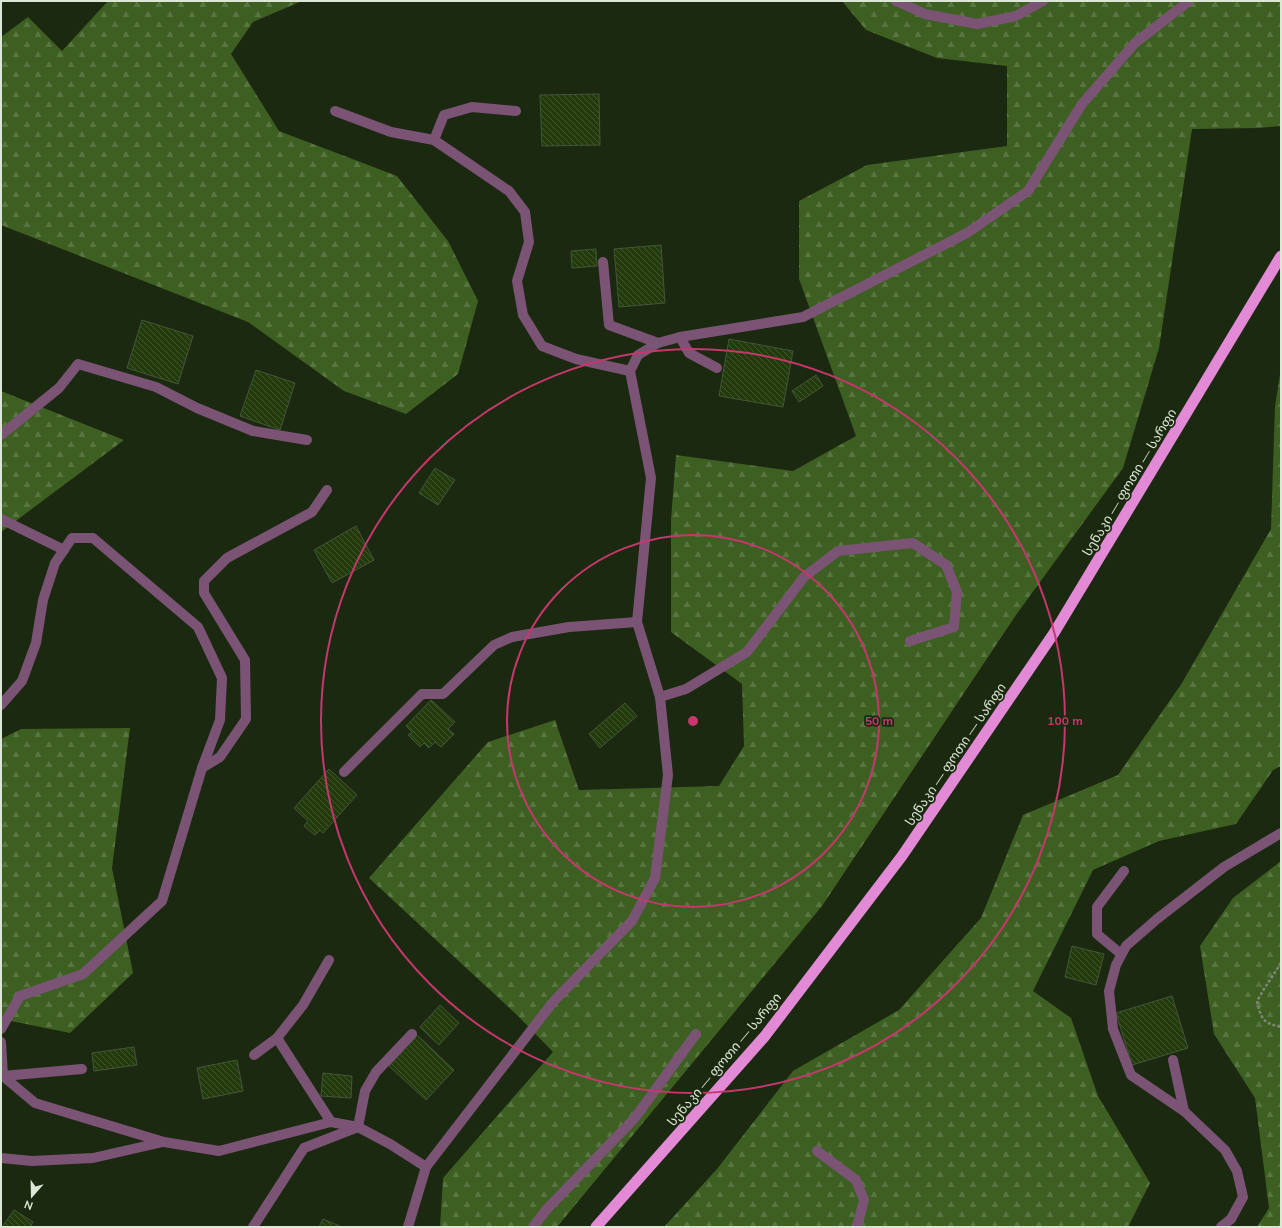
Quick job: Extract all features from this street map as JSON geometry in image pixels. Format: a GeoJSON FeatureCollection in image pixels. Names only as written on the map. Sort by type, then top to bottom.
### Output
{"type":"FeatureCollection","features":[{"type":"Feature","properties":{"kind":"highway","name":"სენაკი — ფოთი — სარფი"},"geometry":{"type":"LineString","coordinates":[[596,1227],[765,1036],[902,856],[1054,633],[1281,256]]}},
{"type":"Feature","properties":{"kind":"street"},"geometry":{"type":"LineString","coordinates":[[896,1],[925,14],[977,24],[1016,16],[1043,1]]}},
{"type":"Feature","properties":{"kind":"street"},"geometry":{"type":"LineString","coordinates":[[408,1227],[426,1167],[553,1002],[632,921],[656,878],[668,775],[660,697],[636,622],[651,478],[630,371],[638,355],[658,343],[680,337],[803,317],[967,233],[1028,191],[1082,104],[1135,43],[1189,1]]}},
{"type":"Feature","properties":{"kind":"street"},"geometry":{"type":"LineString","coordinates":[[434,140],[444,115],[472,107],[516,111]]}},
{"type":"Feature","properties":{"kind":"street"},"geometry":{"type":"LineString","coordinates":[[335,111],[391,132],[434,140],[508,191],[525,212],[529,242],[516,281],[523,315],[542,346],[576,359],[630,371]]}},
{"type":"Feature","properties":{"kind":"street"},"geometry":{"type":"LineString","coordinates":[[604,262],[609,325],[658,343]]}},
{"type":"Feature","properties":{"kind":"street"},"geometry":{"type":"LineString","coordinates":[[680,337],[689,353],[717,368]]}},
{"type":"Feature","properties":{"kind":"street"},"geometry":{"type":"LineString","coordinates":[[1,434],[59,388],[78,364],[156,387],[197,408],[253,431],[307,440]]}},
{"type":"Feature","properties":{"kind":"street"},"geometry":{"type":"LineString","coordinates":[[202,768],[220,757],[246,719],[245,660],[204,593],[204,581],[227,558],[312,512],[327,490]]}},
{"type":"Feature","properties":{"kind":"street"},"geometry":{"type":"LineString","coordinates":[[1,519],[64,550]]}},
{"type":"Feature","properties":{"kind":"street"},"geometry":{"type":"LineString","coordinates":[[1,705],[22,682],[36,643],[45,592],[54,563],[72,538],[93,538],[198,628],[222,678],[220,720],[202,768],[162,901],[83,974],[20,996],[1,1029]]}},
{"type":"Feature","properties":{"kind":"street"},"geometry":{"type":"LineString","coordinates":[[660,697],[686,689],[747,652],[804,577],[838,551],[913,543],[946,565],[957,592],[954,627],[910,641]]}},
{"type":"Feature","properties":{"kind":"street"},"geometry":{"type":"LineString","coordinates":[[344,772],[422,694],[443,694],[494,645],[512,638],[569,627],[636,622]]}},
{"type":"Feature","properties":{"kind":"street"},"geometry":{"type":"LineString","coordinates":[[1222,1227],[1229,1223],[1243,1197],[1237,1171],[1225,1150],[1184,1111],[1131,1075],[1113,1029],[1109,991],[1116,965],[1126,946],[1157,919],[1224,867],[1281,833]]}},
{"type":"Feature","properties":{"kind":"street"},"geometry":{"type":"LineString","coordinates":[[1122,954],[1097,934],[1097,907],[1124,872]]}},
{"type":"Feature","properties":{"kind":"street"},"geometry":{"type":"LineString","coordinates":[[254,1055],[277,1038],[303,1005],[329,960]]}},
{"type":"Feature","properties":{"kind":"street"},"geometry":{"type":"LineString","coordinates":[[358,1126],[365,1091],[376,1072],[412,1034]]}},
{"type":"Feature","properties":{"kind":"street"},"geometry":{"type":"LineString","coordinates":[[532,1227],[546,1210],[634,1119],[696,1034]]}},
{"type":"Feature","properties":{"kind":"street"},"geometry":{"type":"LineString","coordinates":[[277,1038],[331,1122]]}},
{"type":"Feature","properties":{"kind":"street"},"geometry":{"type":"LineString","coordinates":[[1,1042],[4,1076],[35,1103],[164,1142],[219,1151],[331,1122],[358,1126],[426,1167]]}},
{"type":"Feature","properties":{"kind":"street"},"geometry":{"type":"LineString","coordinates":[[1173,1060],[1184,1111]]}},
{"type":"Feature","properties":{"kind":"street"},"geometry":{"type":"LineString","coordinates":[[4,1076],[82,1069]]}},
{"type":"Feature","properties":{"kind":"street"},"geometry":{"type":"LineString","coordinates":[[253,1227],[304,1148],[358,1126]]}},
{"type":"Feature","properties":{"kind":"street"},"geometry":{"type":"LineString","coordinates":[[1,1158],[32,1161],[93,1158],[164,1142]]}},
{"type":"Feature","properties":{"kind":"street"},"geometry":{"type":"LineString","coordinates":[[817,1150],[856,1180],[864,1200],[856,1227]]}},
{"type":"Feature","properties":{"kind":"path"},"geometry":{"type":"LineString","coordinates":[[1281,963],[1257,1001],[1261,1016],[1268,1024],[1281,1027]]}},
{"type":"Feature","properties":{"kind":"green space"},"geometry":{"type":"Polygon","coordinates":[[[108,1],[302,1],[253,22],[231,54],[279,131],[397,176],[448,241],[478,301],[458,374],[406,414],[344,391],[248,322],[1,225],[1,37],[28,17],[62,51],[108,1]]]}},
{"type":"Feature","properties":{"kind":"green space"},"geometry":{"type":"Polygon","coordinates":[[[842,1],[1281,1],[1281,126],[1258,128],[1192,129],[1159,348],[1123,468],[1016,615],[822,906],[557,1227],[440,1227],[443,1178],[553,1052],[517,1015],[369,878],[488,742],[555,720],[579,790],[719,786],[744,746],[742,684],[671,632],[671,520],[676,455],[793,471],[856,436],[799,279],[799,201],[867,165],[1007,146],[1007,66],[937,58],[866,30],[842,1]]]}},
{"type":"Feature","properties":{"kind":"green space"},"geometry":{"type":"Polygon","coordinates":[[[1281,368],[1281,766],[1273,770],[1236,824],[1159,841],[1093,870],[1033,991],[1071,1018],[1098,1096],[1150,1183],[1128,1227],[664,1227],[717,1169],[793,1071],[899,1010],[981,918],[1023,815],[1118,775],[1182,683],[1271,529],[1275,406],[1281,368]]]}},
{"type":"Feature","properties":{"kind":"green space"},"geometry":{"type":"Polygon","coordinates":[[[1,391],[124,440],[1,532],[1,391]]]}},
{"type":"Feature","properties":{"kind":"green space"},"geometry":{"type":"Polygon","coordinates":[[[130,728],[112,868],[133,973],[70,1033],[1,1019],[1,739],[21,729],[130,728]]]}},
{"type":"Feature","properties":{"kind":"green space"},"geometry":{"type":"Polygon","coordinates":[[[1281,861],[1281,1227],[1257,1227],[1269,1208],[1255,1098],[1214,1034],[1200,946],[1233,898],[1281,861]]]}},
{"type":"Feature","properties":{"kind":"building"},"geometry":{"type":"Polygon","coordinates":[[[599,94],[600,145],[542,146],[540,95],[599,94]]]}},
{"type":"Feature","properties":{"kind":"building"},"geometry":{"type":"Polygon","coordinates":[[[661,245],[665,303],[619,307],[614,249],[661,245]]]}},
{"type":"Feature","properties":{"kind":"building"},"geometry":{"type":"Polygon","coordinates":[[[596,249],[597,266],[572,268],[571,251],[596,249]]]}},
{"type":"Feature","properties":{"kind":"building"},"geometry":{"type":"Polygon","coordinates":[[[142,320],[193,336],[178,384],[127,368],[142,320]]]}},
{"type":"Feature","properties":{"kind":"building"},"geometry":{"type":"Polygon","coordinates":[[[729,339],[793,351],[783,407],[719,396],[729,339]]]}},
{"type":"Feature","properties":{"kind":"building"},"geometry":{"type":"Polygon","coordinates":[[[256,370],[295,383],[280,430],[240,416],[256,370]]]}},
{"type":"Feature","properties":{"kind":"building"},"geometry":{"type":"Polygon","coordinates":[[[816,375],[823,386],[799,402],[792,391],[816,375]]]}},
{"type":"Feature","properties":{"kind":"building"},"geometry":{"type":"Polygon","coordinates":[[[435,468],[455,480],[438,505],[419,493],[435,468]]]}},
{"type":"Feature","properties":{"kind":"building"},"geometry":{"type":"Polygon","coordinates":[[[356,526],[374,560],[332,583],[314,550],[356,526]]]}},
{"type":"Feature","properties":{"kind":"building"},"geometry":{"type":"Polygon","coordinates":[[[431,700],[455,722],[448,729],[454,734],[441,747],[435,742],[429,748],[424,743],[420,747],[408,735],[412,732],[406,726],[431,700]]]}},
{"type":"Feature","properties":{"kind":"building"},"geometry":{"type":"Polygon","coordinates":[[[625,703],[637,716],[600,748],[589,734],[625,703]]]}},
{"type":"Feature","properties":{"kind":"building"},"geometry":{"type":"Polygon","coordinates":[[[329,769],[357,795],[323,833],[320,830],[315,835],[304,826],[308,821],[294,808],[329,769]]]}},
{"type":"Feature","properties":{"kind":"building"},"geometry":{"type":"Polygon","coordinates":[[[1072,946],[1104,954],[1096,985],[1065,977],[1072,946]]]}},
{"type":"Feature","properties":{"kind":"building"},"geometry":{"type":"Polygon","coordinates":[[[1172,996],[1188,1048],[1132,1065],[1116,1013],[1172,996]]]}},
{"type":"Feature","properties":{"kind":"building"},"geometry":{"type":"Polygon","coordinates":[[[440,1005],[459,1023],[439,1045],[420,1027],[440,1005]]]}},
{"type":"Feature","properties":{"kind":"building"},"geometry":{"type":"Polygon","coordinates":[[[417,1035],[454,1070],[426,1100],[389,1066],[417,1035]]]}},
{"type":"Feature","properties":{"kind":"building"},"geometry":{"type":"Polygon","coordinates":[[[134,1047],[137,1065],[94,1071],[92,1053],[134,1047]]]}},
{"type":"Feature","properties":{"kind":"building"},"geometry":{"type":"Polygon","coordinates":[[[237,1060],[243,1091],[203,1099],[197,1068],[237,1060]]]}},
{"type":"Feature","properties":{"kind":"building"},"geometry":{"type":"Polygon","coordinates":[[[323,1073],[352,1076],[351,1098],[321,1096],[323,1073]]]}},
{"type":"Feature","properties":{"kind":"building"},"geometry":{"type":"Polygon","coordinates":[[[14,1210],[33,1222],[30,1227],[2,1227],[14,1210]]]}},
{"type":"Feature","properties":{"kind":"building"},"geometry":{"type":"Polygon","coordinates":[[[323,1219],[342,1227],[319,1227],[323,1219]]]}}]}
